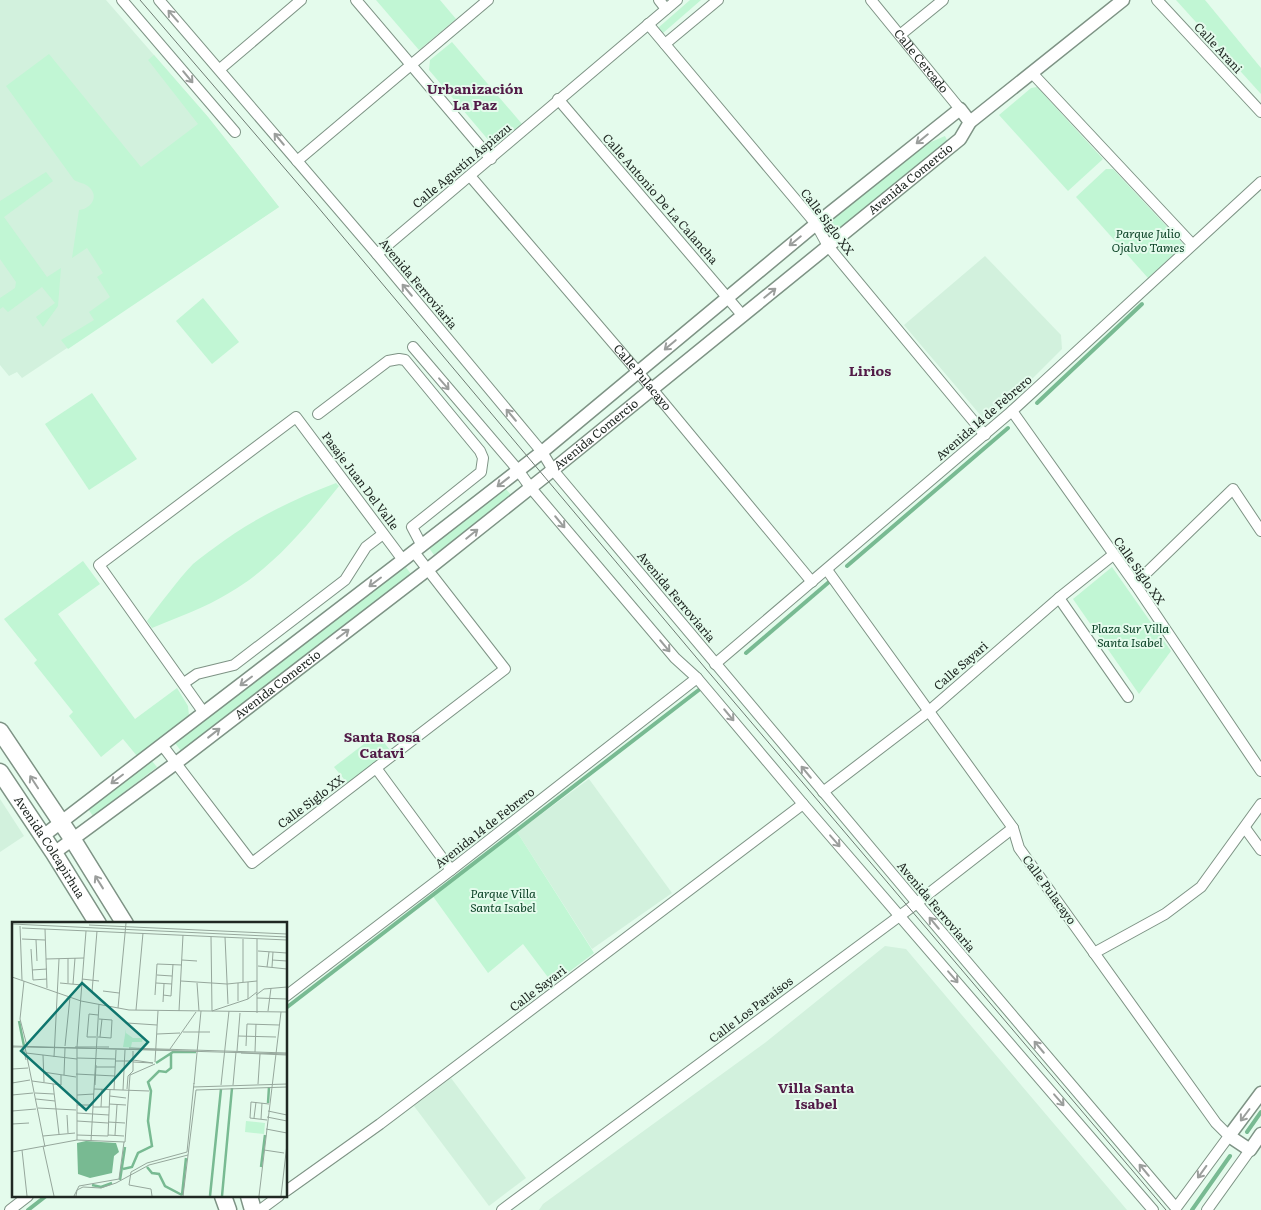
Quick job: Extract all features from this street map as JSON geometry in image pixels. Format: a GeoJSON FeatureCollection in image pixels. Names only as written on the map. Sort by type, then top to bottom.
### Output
{"type":"FeatureCollection","features":[{"type":"Feature","properties":{"kind":"main road","name":"Avenida Colcapirhua"},"geometry":{"type":"LineString","coordinates":[[0,731],[124,922]]}},
{"type":"Feature","properties":{"kind":"main road","name":"Avenida Colcapirhua"},"geometry":{"type":"LineString","coordinates":[[0,772],[97,922]]}},
{"type":"Feature","properties":{"kind":"main road"},"geometry":{"type":"LineString","coordinates":[[224,1198],[228,1210]]}},
{"type":"Feature","properties":{"kind":"main road"},"geometry":{"type":"LineString","coordinates":[[249,1198],[254,1210]]}},
{"type":"Feature","properties":{"kind":"street"},"geometry":{"type":"LineString","coordinates":[[122,0],[234,132]]}},
{"type":"Feature","properties":{"kind":"street","name":"Avenida Ferroviaria"},"geometry":{"type":"LineString","coordinates":[[159,0],[377,254],[542,452],[553,470],[715,664],[1176,1208],[1229,1136]]}},
{"type":"Feature","properties":{"kind":"street"},"geometry":{"type":"LineString","coordinates":[[220,69],[302,0]]}},
{"type":"Feature","properties":{"kind":"street"},"geometry":{"type":"LineString","coordinates":[[356,0],[491,159]]}},
{"type":"Feature","properties":{"kind":"street"},"geometry":{"type":"LineString","coordinates":[[297,161],[488,0]]}},
{"type":"Feature","properties":{"kind":"street"},"geometry":{"type":"LineString","coordinates":[[659,0],[666,9]]}},
{"type":"Feature","properties":{"kind":"street","name":"Calle Agustín Aspiazu"},"geometry":{"type":"LineString","coordinates":[[377,254],[677,0]]}},
{"type":"Feature","properties":{"kind":"street"},"geometry":{"type":"LineString","coordinates":[[665,44],[718,0]]}},
{"type":"Feature","properties":{"kind":"street","name":"Calle Cercado"},"geometry":{"type":"LineString","coordinates":[[871,0],[970,122]]}},
{"type":"Feature","properties":{"kind":"street"},"geometry":{"type":"LineString","coordinates":[[900,35],[943,0]]}},
{"type":"Feature","properties":{"kind":"street","name":"Avenida Comercio"},"geometry":{"type":"LineString","coordinates":[[54,853],[176,763],[427,570],[553,470],[960,139],[970,122],[1123,0]]}},
{"type":"Feature","properties":{"kind":"street","name":"Calle Arani"},"geometry":{"type":"LineString","coordinates":[[1158,0],[1261,112]]}},
{"type":"Feature","properties":{"kind":"street","name":"Calle Siglo XX"},"geometry":{"type":"LineString","coordinates":[[648,24],[816,224],[828,246],[985,435]]}},
{"type":"Feature","properties":{"kind":"street"},"geometry":{"type":"LineString","coordinates":[[1032,73],[1192,244]]}},
{"type":"Feature","properties":{"kind":"street","name":"Calle Antonio De La Calancha"},"geometry":{"type":"LineString","coordinates":[[558,99],[743,316]]}},
{"type":"Feature","properties":{"kind":"street","name":"Avenida Comercio"},"geometry":{"type":"LineString","coordinates":[[42,836],[542,452],[727,297],[960,109]]}},
{"type":"Feature","properties":{"kind":"street","name":"Calle Pulacayo"},"geometry":{"type":"LineString","coordinates":[[470,176],[638,372],[812,582]]}},
{"type":"Feature","properties":{"kind":"street","name":"Avenida 14 de Febrero"},"geometry":{"type":"LineString","coordinates":[[715,664],[985,435],[1261,182]]}},
{"type":"Feature","properties":{"kind":"street"},"geometry":{"type":"LineString","coordinates":[[412,347],[518,470],[530,487],[675,658],[697,678],[1153,1210]]}},
{"type":"Feature","properties":{"kind":"street"},"geometry":{"type":"LineString","coordinates":[[318,414],[388,361],[393,359],[405,360],[480,451],[483,458],[482,472],[412,527],[418,549],[427,570]]}},
{"type":"Feature","properties":{"kind":"street","name":"Calle Siglo XX"},"geometry":{"type":"LineString","coordinates":[[1012,411],[1135,584],[1261,771]]}},
{"type":"Feature","properties":{"kind":"street","name":"Pasaje Juan Del Valle"},"geometry":{"type":"LineString","coordinates":[[184,683],[99,565],[296,417],[403,560]]}},
{"type":"Feature","properties":{"kind":"street"},"geometry":{"type":"LineString","coordinates":[[1135,584],[1233,489],[1261,531]]}},
{"type":"Feature","properties":{"kind":"street"},"geometry":{"type":"LineString","coordinates":[[204,713],[184,683],[197,674],[234,665],[345,580],[366,547],[383,534]]}},
{"type":"Feature","properties":{"kind":"street","name":"Calle Sayari"},"geometry":{"type":"LineString","coordinates":[[823,792],[929,711],[1059,598],[1113,555]]}},
{"type":"Feature","properties":{"kind":"street","name":"Calle Siglo XX"},"geometry":{"type":"LineString","coordinates":[[176,763],[252,863],[505,669],[427,570]]}},
{"type":"Feature","properties":{"kind":"street","name":"Calle Pulacayo"},"geometry":{"type":"LineString","coordinates":[[827,570],[1013,828],[1019,848],[1216,1123],[1229,1136],[1250,1150]]}},
{"type":"Feature","properties":{"kind":"street"},"geometry":{"type":"LineString","coordinates":[[1059,598],[1128,697]]}},
{"type":"Feature","properties":{"kind":"street","name":"Avenida 14 de Febrero"},"geometry":{"type":"LineString","coordinates":[[288,994],[452,870],[697,678]]}},
{"type":"Feature","properties":{"kind":"street"},"geometry":{"type":"LineString","coordinates":[[162,745],[176,763]]}},
{"type":"Feature","properties":{"kind":"street"},"geometry":{"type":"LineString","coordinates":[[376,768],[452,870]]}},
{"type":"Feature","properties":{"kind":"street","name":"Calle Sayari"},"geometry":{"type":"LineString","coordinates":[[288,1190],[380,1124],[804,804]]}},
{"type":"Feature","properties":{"kind":"street"},"geometry":{"type":"LineString","coordinates":[[1094,953],[1165,914],[1201,888],[1261,804]]}},
{"type":"Feature","properties":{"kind":"street","name":"Calle Los Paraísos"},"geometry":{"type":"LineString","coordinates":[[502,1210],[900,915],[1013,828]]}},
{"type":"Feature","properties":{"kind":"street"},"geometry":{"type":"LineString","coordinates":[[1245,828],[1261,850]]}},
{"type":"Feature","properties":{"kind":"street"},"geometry":{"type":"LineString","coordinates":[[1229,1136],[1261,1093]]}},
{"type":"Feature","properties":{"kind":"street"},"geometry":{"type":"LineString","coordinates":[[1207,1210],[1260,1138]]}},
{"type":"Feature","properties":{"kind":"street"},"geometry":{"type":"LineString","coordinates":[[260,1210],[276,1198]]}},
{"type":"Feature","properties":{"kind":"street"},"geometry":{"type":"LineString","coordinates":[[10,1210],[25,1203]]}},
{"type":"Feature","properties":{"kind":"shaded area"},"geometry":{"type":"Polygon","coordinates":[[[0,0],[106,0],[208,117],[279,207],[22,378],[17,372],[9,376],[0,365],[0,0]]]}},
{"type":"Feature","properties":{"kind":"shaded area"},"geometry":{"type":"Polygon","coordinates":[[[985,256],[1061,335],[1062,349],[995,416],[988,419],[982,417],[904,325],[985,256]]]}},
{"type":"Feature","properties":{"kind":"shaded area"},"geometry":{"type":"Polygon","coordinates":[[[589,779],[672,893],[592,949],[517,832],[589,779]]]}},
{"type":"Feature","properties":{"kind":"shaded area"},"geometry":{"type":"Polygon","coordinates":[[[0,799],[24,836],[0,852],[0,799]]]}},
{"type":"Feature","properties":{"kind":"shaded area"},"geometry":{"type":"Polygon","coordinates":[[[885,946],[906,949],[1127,1210],[539,1210],[543,1204],[766,1042],[885,946]]]}},
{"type":"Feature","properties":{"kind":"shaded area"},"geometry":{"type":"Polygon","coordinates":[[[451,1078],[526,1178],[489,1206],[414,1106],[451,1078]]]}},
{"type":"Feature","properties":{"kind":"green space"},"geometry":{"type":"Polygon","coordinates":[[[376,0],[440,0],[456,19],[419,50],[376,0]]]}},
{"type":"Feature","properties":{"kind":"green space"},"geometry":{"type":"Polygon","coordinates":[[[690,0],[701,0],[663,33],[658,28],[690,0]]]}},
{"type":"Feature","properties":{"kind":"green space"},"geometry":{"type":"Polygon","coordinates":[[[1176,0],[1205,0],[1261,68],[1261,94],[1176,0]]]}},
{"type":"Feature","properties":{"kind":"green space"},"geometry":{"type":"Polygon","coordinates":[[[452,42],[522,124],[498,145],[490,142],[429,70],[430,60],[452,42]]]}},
{"type":"Feature","properties":{"kind":"green space"},"geometry":{"type":"Polygon","coordinates":[[[49,54],[141,167],[198,124],[148,60],[154,55],[208,117],[279,207],[68,349],[61,340],[94,320],[89,312],[110,297],[97,277],[103,273],[87,248],[72,258],[79,210],[90,205],[94,195],[87,186],[74,180],[6,86],[49,54]]]}},
{"type":"Feature","properties":{"kind":"green space"},"geometry":{"type":"Polygon","coordinates":[[[1037,87],[1103,159],[1068,191],[999,115],[1031,88],[1037,87]]]}},
{"type":"Feature","properties":{"kind":"green space"},"geometry":{"type":"Polygon","coordinates":[[[945,136],[948,142],[838,230],[833,231],[829,228],[830,221],[924,145],[945,136]]]}},
{"type":"Feature","properties":{"kind":"green space","name":"Parque Julio Ojalvo Tames"},"geometry":{"type":"Polygon","coordinates":[[[1106,169],[1113,169],[1184,245],[1148,278],[1076,197],[1106,169]]]}},
{"type":"Feature","properties":{"kind":"green space"},"geometry":{"type":"Polygon","coordinates":[[[46,172],[53,181],[4,217],[47,277],[61,268],[58,306],[43,327],[36,317],[55,303],[42,287],[8,312],[3,307],[0,309],[0,298],[15,288],[16,282],[0,259],[0,201],[46,172]]]}},
{"type":"Feature","properties":{"kind":"green space"},"geometry":{"type":"Polygon","coordinates":[[[203,298],[239,342],[212,364],[176,321],[203,298]]]}},
{"type":"Feature","properties":{"kind":"green space"},"geometry":{"type":"Polygon","coordinates":[[[92,393],[137,459],[89,490],[45,424],[92,393]]]}},
{"type":"Feature","properties":{"kind":"green space"},"geometry":{"type":"Polygon","coordinates":[[[336,483],[339,486],[315,516],[289,545],[261,571],[220,598],[152,628],[147,621],[198,560],[258,519],[288,503],[336,483]]]}},
{"type":"Feature","properties":{"kind":"green space"},"geometry":{"type":"Polygon","coordinates":[[[505,488],[511,495],[434,555],[429,548],[505,488]]]}},
{"type":"Feature","properties":{"kind":"green space"},"geometry":{"type":"Polygon","coordinates":[[[83,561],[100,584],[58,614],[135,719],[177,688],[188,706],[189,716],[137,756],[123,739],[101,757],[69,716],[73,712],[34,663],[37,660],[4,619],[83,561]]]}},
{"type":"Feature","properties":{"kind":"green space"},"geometry":{"type":"Polygon","coordinates":[[[405,566],[411,574],[181,751],[175,743],[405,566]]]}},
{"type":"Feature","properties":{"kind":"green space","name":"Plaza Sur Villa Santa Isabel"},"geometry":{"type":"Polygon","coordinates":[[[1112,567],[1171,651],[1139,694],[1073,599],[1112,567]]]}},
{"type":"Feature","properties":{"kind":"green space"},"geometry":{"type":"Polygon","coordinates":[[[377,734],[390,750],[348,784],[334,767],[377,734]]]}},
{"type":"Feature","properties":{"kind":"green space"},"geometry":{"type":"Polygon","coordinates":[[[151,760],[157,767],[93,816],[88,809],[151,760]]]}},
{"type":"Feature","properties":{"kind":"green space","name":"Parque Villa Santa Isabel"},"geometry":{"type":"Polygon","coordinates":[[[517,832],[594,953],[553,984],[523,944],[488,973],[432,895],[517,832]]]}},
{"type":"Feature","properties":{"kind":"waterway"},"geometry":{"type":"LineString","coordinates":[[1037,403],[1142,304]]}},
{"type":"Feature","properties":{"kind":"waterway"},"geometry":{"type":"LineString","coordinates":[[847,566],[1008,428]]}},
{"type":"Feature","properties":{"kind":"waterway"},"geometry":{"type":"LineString","coordinates":[[746,653],[829,582]]}},
{"type":"Feature","properties":{"kind":"waterway"},"geometry":{"type":"LineString","coordinates":[[288,1006],[700,689]]}},
{"type":"Feature","properties":{"kind":"waterway"},"geometry":{"type":"LineString","coordinates":[[1247,1132],[1261,1112]]}},
{"type":"Feature","properties":{"kind":"waterway"},"geometry":{"type":"LineString","coordinates":[[1192,1210],[1230,1156]]}},
{"type":"Feature","properties":{"kind":"waterway"},"geometry":{"type":"LineString","coordinates":[[28,1210],[43,1198]]}},
{"type":"Feature","properties":{"kind":"tram line"},"geometry":{"type":"LineString","coordinates":[[140,0],[317,206],[706,669],[1166,1210]]}},
{"type":"Feature","properties":{"kind":"district","name":"Urbanización La Paz"},"geometry":{"type":"Point","coordinates":[475,98]}},
{"type":"Feature","properties":{"kind":"district","name":"Lirios"},"geometry":{"type":"Point","coordinates":[870,371]}},
{"type":"Feature","properties":{"kind":"district","name":"Santa Rosa Catavi"},"geometry":{"type":"Point","coordinates":[382,746]}},
{"type":"Feature","properties":{"kind":"district","name":"Villa Santa Isabel"},"geometry":{"type":"Point","coordinates":[816,1096]}}]}
